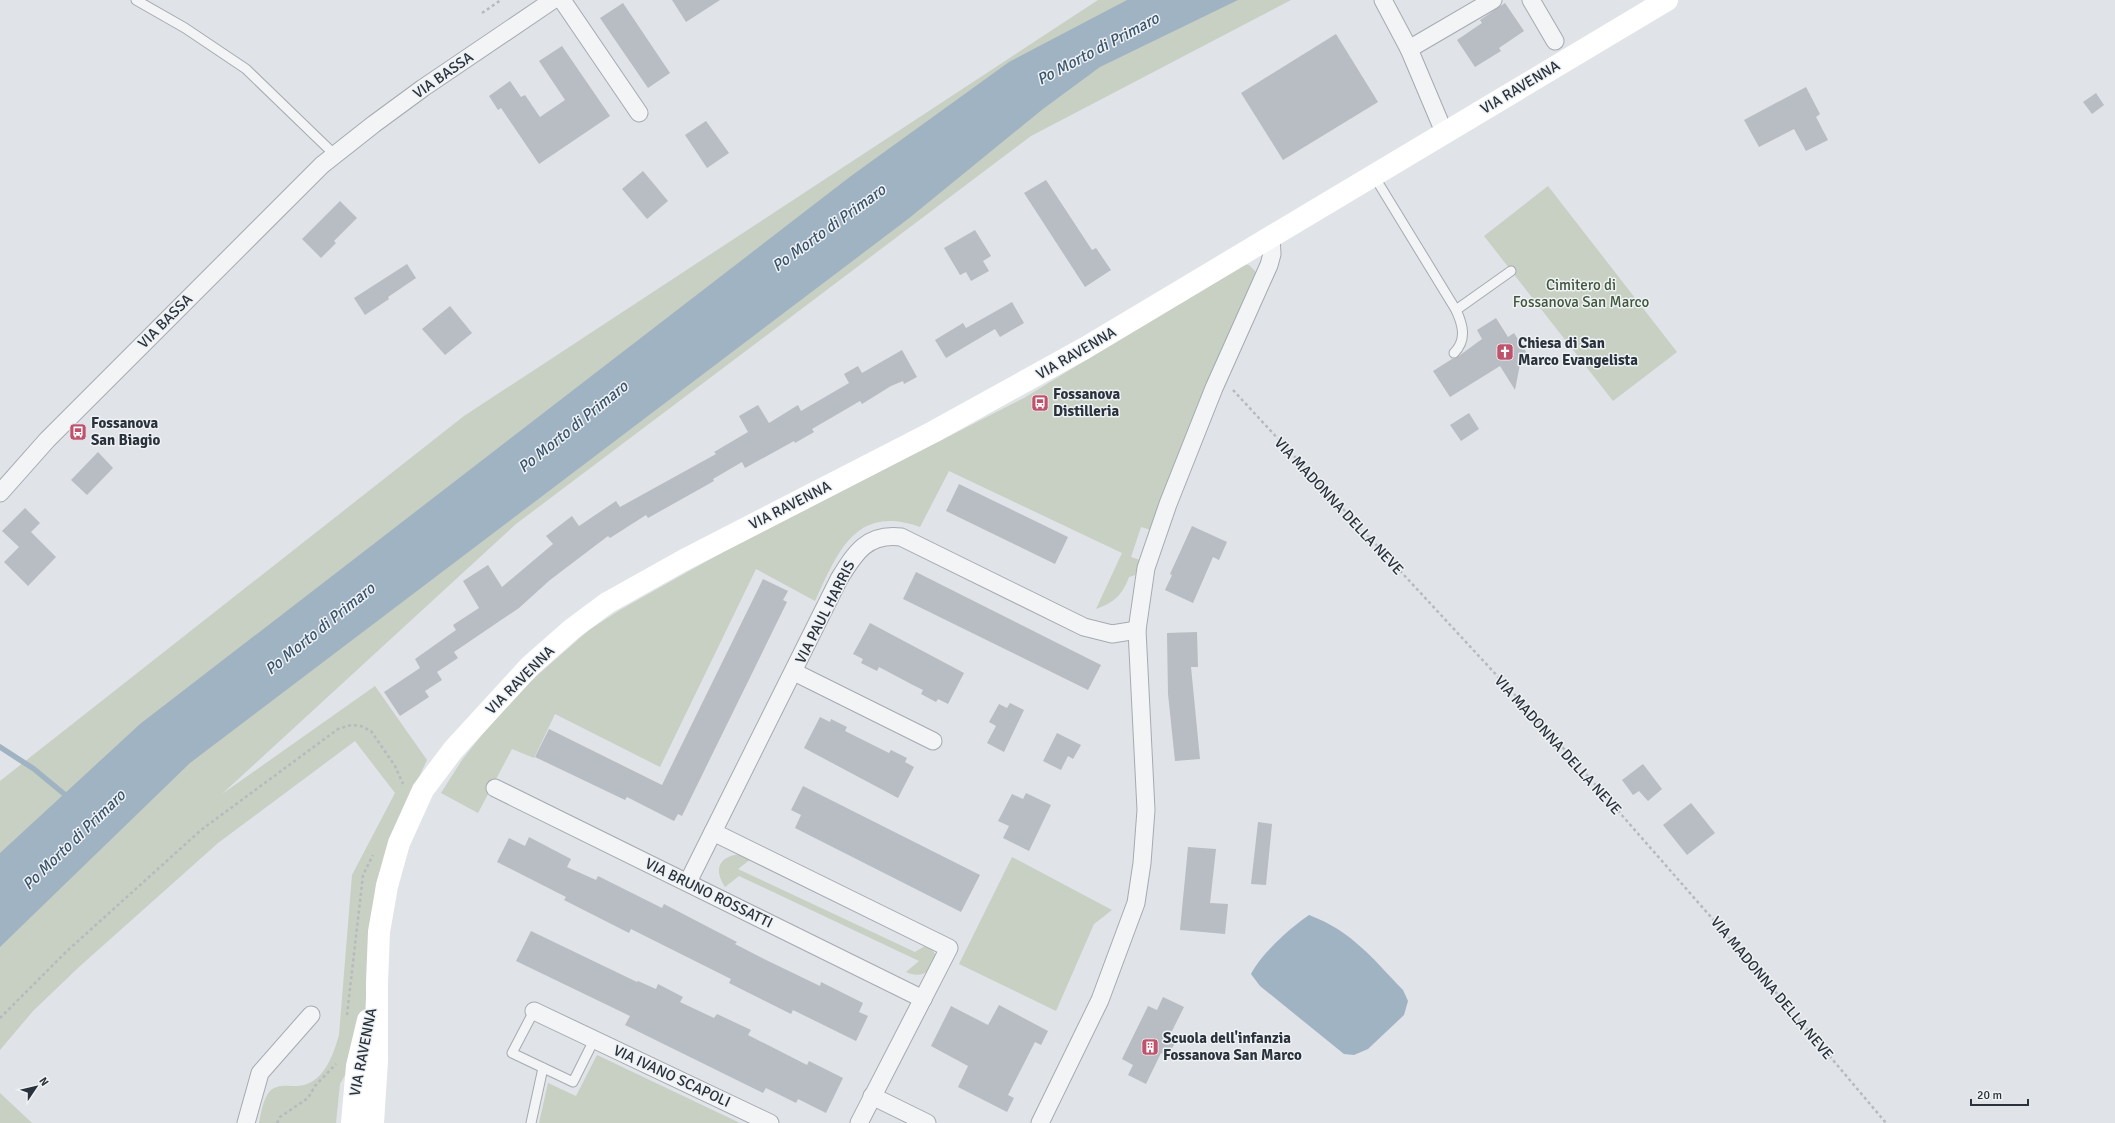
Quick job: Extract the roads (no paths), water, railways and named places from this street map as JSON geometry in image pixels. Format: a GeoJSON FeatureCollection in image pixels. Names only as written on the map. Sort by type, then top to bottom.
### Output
{"type":"FeatureCollection","features":[{"type":"Feature","properties":{"kind":"main road","name":"VIA RAVENNA"},"geometry":{"type":"LineString","coordinates":[[373,1123],[377,1061],[377,982],[379,932],[387,886],[399,843],[423,790],[452,750],[530,666],[572,629],[607,603],[684,560],[994,399],[1085,348],[1373,174],[1667,0]]}},
{"type":"Feature","properties":{"kind":"main road","name":"VIA RAVENNA"},"geometry":{"type":"LineString","coordinates":[[352,1123],[347,1063],[377,982]]}},
{"type":"Feature","properties":{"kind":"street","name":"VIA BASSA"},"geometry":{"type":"LineString","coordinates":[[0,493],[47,440],[285,200],[335,154],[424,88],[553,0]]}},
{"type":"Feature","properties":{"kind":"street"},"geometry":{"type":"LineString","coordinates":[[562,0],[639,113]]}},
{"type":"Feature","properties":{"kind":"street"},"geometry":{"type":"LineString","coordinates":[[1383,0],[1409,49],[1444,132]]}},
{"type":"Feature","properties":{"kind":"street"},"geometry":{"type":"LineString","coordinates":[[1409,49],[1493,0]]}},
{"type":"Feature","properties":{"kind":"street"},"geometry":{"type":"LineString","coordinates":[[1531,0],[1555,41]]}},
{"type":"Feature","properties":{"kind":"street"},"geometry":{"type":"LineString","coordinates":[[1040,1123],[1100,1000],[1136,903],[1142,864],[1146,810],[1137,630],[1145,575],[1156,536],[1220,376],[1269,265],[1272,254],[1271,236]]}},
{"type":"Feature","properties":{"kind":"street","name":"VIA PAUL HARRIS"},"geometry":{"type":"LineString","coordinates":[[688,882],[794,672],[839,579],[853,556],[865,545],[890,536],[901,537],[1084,628],[1112,634],[1137,630]]}},
{"type":"Feature","properties":{"kind":"street"},"geometry":{"type":"LineString","coordinates":[[794,672],[933,741]]}},
{"type":"Feature","properties":{"kind":"street","name":"VIA BRUNO ROSSATTI"},"geometry":{"type":"LineString","coordinates":[[495,788],[923,999]]}},
{"type":"Feature","properties":{"kind":"street"},"geometry":{"type":"LineString","coordinates":[[713,832],[949,948],[872,1096],[860,1123]]}},
{"type":"Feature","properties":{"kind":"street","name":"VIA IVANO SCAPOLI"},"geometry":{"type":"LineString","coordinates":[[534,1011],[770,1123]]}},
{"type":"Feature","properties":{"kind":"street"},"geometry":{"type":"LineString","coordinates":[[246,1123],[260,1073],[311,1015]]}},
{"type":"Feature","properties":{"kind":"street"},"geometry":{"type":"LineString","coordinates":[[343,1123],[348,1088],[347,1063]]}},
{"type":"Feature","properties":{"kind":"street"},"geometry":{"type":"LineString","coordinates":[[872,1096],[927,1123]]}},
{"type":"Feature","properties":{"kind":"lane"},"geometry":{"type":"LineString","coordinates":[[136,0],[185,28],[246,69],[335,154]]}},
{"type":"Feature","properties":{"kind":"lane"},"geometry":{"type":"LineString","coordinates":[[1373,174],[1456,310],[1463,333],[1459,348],[1454,352]]}},
{"type":"Feature","properties":{"kind":"lane"},"geometry":{"type":"LineString","coordinates":[[1456,310],[1511,271]]}},
{"type":"Feature","properties":{"kind":"lane","name":"VIA IVANO SCAPOLI"},"geometry":{"type":"LineString","coordinates":[[534,1011],[512,1053],[573,1082],[594,1040]]}},
{"type":"Feature","properties":{"kind":"lane"},"geometry":{"type":"LineString","coordinates":[[531,1123],[543,1068]]}},
{"type":"Feature","properties":{"kind":"water","name":"Po Morto di Primaro"},"geometry":{"type":"Polygon","coordinates":[[[1127,0],[1238,0],[1100,67],[1043,109],[908,219],[190,763],[0,947],[0,853],[140,724],[851,176],[1009,62],[1127,0]]]}},
{"type":"Feature","properties":{"kind":"water"},"geometry":{"type":"Polygon","coordinates":[[[1309,915],[1338,929],[1361,947],[1403,990],[1408,1001],[1404,1015],[1368,1049],[1354,1055],[1344,1054],[1260,986],[1251,974],[1269,950],[1293,927],[1309,915]]]}},
{"type":"Feature","properties":{"kind":"waterway"},"geometry":{"type":"LineString","coordinates":[[0,747],[34,769],[69,798]]}},
{"type":"Feature","properties":{"kind":"place","name":"Chiesa di San Marco Evangelista"},"geometry":{"type":"Point","coordinates":[1505,352]}},
{"type":"Feature","properties":{"kind":"place","name":"Fossanova Distilleria"},"geometry":{"type":"Point","coordinates":[1040,403]}},
{"type":"Feature","properties":{"kind":"place","name":"Fossanova San Biagio"},"geometry":{"type":"Point","coordinates":[78,432]}},
{"type":"Feature","properties":{"kind":"place","name":"Scuola dell'infanzia Fossanova San Marco"},"geometry":{"type":"Point","coordinates":[1150,1047]}},
{"type":"Feature","properties":{"kind":"park label","name":"Cimitero di Fossanova San Marco"},"geometry":{"type":"Point","coordinates":[1581,294]}}]}
